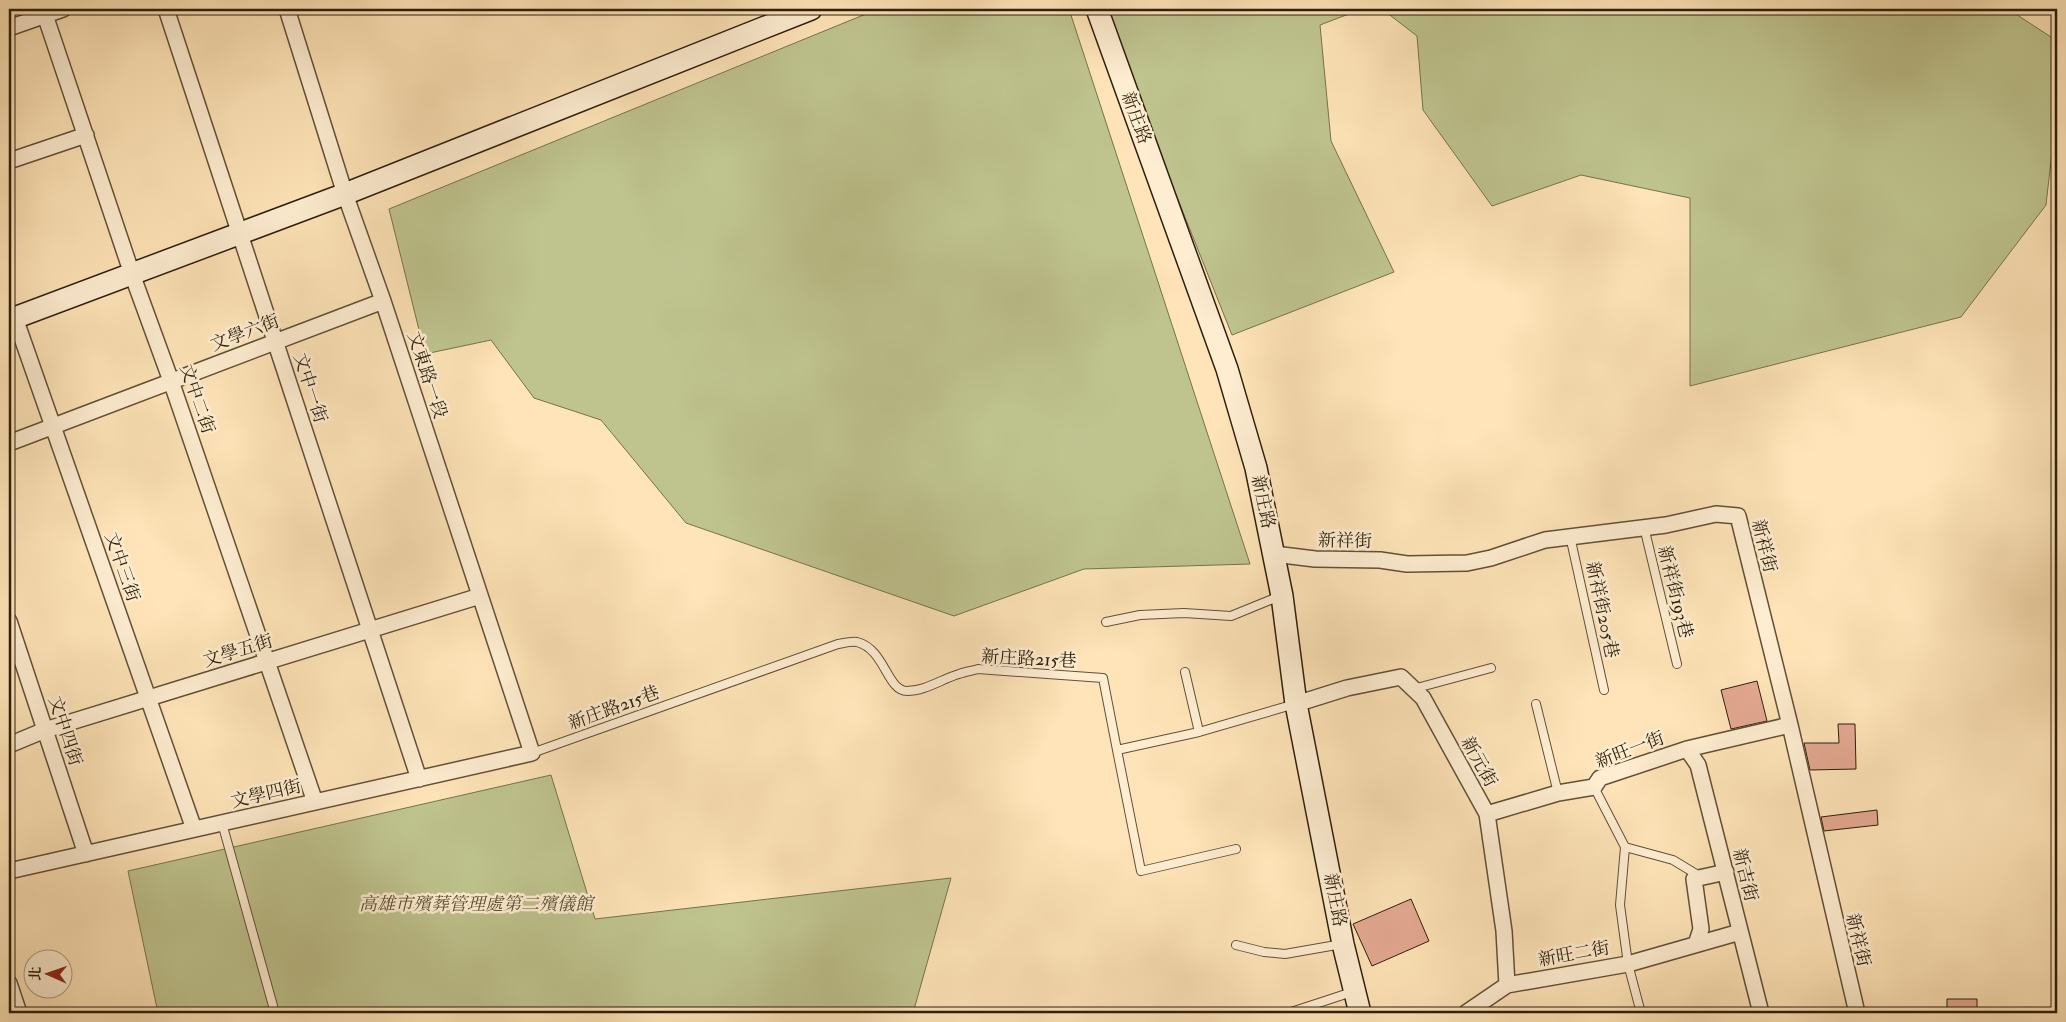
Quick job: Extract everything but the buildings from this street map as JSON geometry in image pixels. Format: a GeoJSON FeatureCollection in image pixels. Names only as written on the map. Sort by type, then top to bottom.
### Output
{"type":"FeatureCollection","features":[{"type":"Feature","properties":{"kind":"street"},"geometry":{"type":"LineString","coordinates":[[9,28],[44,12],[63,9]]}},
{"type":"Feature","properties":{"kind":"street","name":"文中一街"},"geometry":{"type":"LineString","coordinates":[[166,9],[238,234],[419,779]]}},
{"type":"Feature","properties":{"kind":"street","name":"文東路一段"},"geometry":{"type":"LineString","coordinates":[[287,9],[345,194],[383,301],[532,753]]}},
{"type":"Feature","properties":{"kind":"street"},"geometry":{"type":"LineString","coordinates":[[12,319],[345,194],[812,9]]}},
{"type":"Feature","properties":{"kind":"street","name":"新庄路"},"geometry":{"type":"LineString","coordinates":[[1097,9],[1227,369],[1256,468],[1282,596],[1296,704],[1343,944],[1360,1013]]}},
{"type":"Feature","properties":{"kind":"street","name":"文中二街"},"geometry":{"type":"LineString","coordinates":[[44,12],[132,274],[171,381],[315,802]]}},
{"type":"Feature","properties":{"kind":"street"},"geometry":{"type":"LineString","coordinates":[[9,161],[86,135]]}},
{"type":"Feature","properties":{"kind":"street","name":"文學六街"},"geometry":{"type":"LineString","coordinates":[[9,443],[383,301]]}},
{"type":"Feature","properties":{"kind":"street","name":"文中三街"},"geometry":{"type":"LineString","coordinates":[[12,319],[53,426],[194,829]]}},
{"type":"Feature","properties":{"kind":"street","name":"新祥街"},"geometry":{"type":"LineString","coordinates":[[1274,554],[1314,560],[1380,560],[1407,564],[1467,563],[1490,558],[1545,540],[1644,527],[1716,514],[1738,516],[1790,725],[1856,1013]]}},
{"type":"Feature","properties":{"kind":"street","name":"文學五街"},"geometry":{"type":"LineString","coordinates":[[9,745],[45,730],[480,596]]}},
{"type":"Feature","properties":{"kind":"street","name":"文中四街"},"geometry":{"type":"LineString","coordinates":[[9,621],[86,854]]}},
{"type":"Feature","properties":{"kind":"street","name":"新元街"},"geometry":{"type":"LineString","coordinates":[[1296,704],[1347,688],[1401,677],[1422,698],[1487,814],[1504,932],[1507,984]]}},
{"type":"Feature","properties":{"kind":"street","name":"新旺一街"},"geometry":{"type":"LineString","coordinates":[[1487,814],[1558,793],[1594,787],[1600,778],[1687,748],[1790,725]]}},
{"type":"Feature","properties":{"kind":"street","name":"新吉街"},"geometry":{"type":"LineString","coordinates":[[1687,748],[1698,765],[1761,1013]]}},
{"type":"Feature","properties":{"kind":"street","name":"文學四街"},"geometry":{"type":"LineString","coordinates":[[9,871],[532,753]]}},
{"type":"Feature","properties":{"kind":"street"},"geometry":{"type":"LineString","coordinates":[[1696,944],[1701,929],[1694,879],[1726,872]]}},
{"type":"Feature","properties":{"kind":"street","name":"新旺二街"},"geometry":{"type":"LineString","coordinates":[[1466,1013],[1507,984],[1628,964],[1740,932]]}},
{"type":"Feature","properties":{"kind":"street"},"geometry":{"type":"LineString","coordinates":[[9,983],[19,1013]]}},
{"type":"Feature","properties":{"kind":"lane","name":"新祥街193巷"},"geometry":{"type":"LineString","coordinates":[[1644,527],[1677,664]]}},
{"type":"Feature","properties":{"kind":"lane","name":"新祥街205巷"},"geometry":{"type":"LineString","coordinates":[[1570,536],[1604,690]]}},
{"type":"Feature","properties":{"kind":"lane"},"geometry":{"type":"LineString","coordinates":[[1106,622],[1140,615],[1176,613],[1231,616],[1282,596]]}},
{"type":"Feature","properties":{"kind":"lane","name":"新庄路215巷"},"geometry":{"type":"LineString","coordinates":[[532,753],[838,644],[855,642],[866,645],[877,654],[896,687],[906,691],[919,689],[978,669],[1103,678],[1117,750]]}},
{"type":"Feature","properties":{"kind":"lane"},"geometry":{"type":"LineString","coordinates":[[1413,689],[1491,668]]}},
{"type":"Feature","properties":{"kind":"lane"},"geometry":{"type":"LineString","coordinates":[[1185,672],[1199,732]]}},
{"type":"Feature","properties":{"kind":"lane"},"geometry":{"type":"LineString","coordinates":[[1236,849],[1141,871],[1117,750],[1199,732],[1296,704]]}},
{"type":"Feature","properties":{"kind":"lane"},"geometry":{"type":"LineString","coordinates":[[1536,704],[1558,793]]}},
{"type":"Feature","properties":{"kind":"lane"},"geometry":{"type":"LineString","coordinates":[[1594,787],[1625,847],[1620,905],[1628,964],[1642,1013]]}},
{"type":"Feature","properties":{"kind":"lane"},"geometry":{"type":"LineString","coordinates":[[222,823],[275,1013]]}},
{"type":"Feature","properties":{"kind":"lane"},"geometry":{"type":"LineString","coordinates":[[1625,847],[1673,860],[1701,877]]}},
{"type":"Feature","properties":{"kind":"lane"},"geometry":{"type":"LineString","coordinates":[[1236,945],[1264,952],[1285,954],[1343,944]]}},
{"type":"Feature","properties":{"kind":"lane"},"geometry":{"type":"LineString","coordinates":[[1288,1013],[1355,991]]}},
{"type":"Feature","properties":{"kind":"green space"},"geometry":{"type":"Polygon","coordinates":[[[878,9],[1069,9],[1250,564],[1084,569],[954,616],[686,523],[601,420],[534,398],[491,340],[425,354],[389,209],[878,9]]]}},
{"type":"Feature","properties":{"kind":"green space"},"geometry":{"type":"Polygon","coordinates":[[[1102,9],[1362,9],[1320,25],[1331,141],[1394,272],[1232,335],[1102,9]]]}},
{"type":"Feature","properties":{"kind":"green space"},"geometry":{"type":"Polygon","coordinates":[[[1382,9],[2008,9],[2054,39],[2057,59],[2057,107],[2046,205],[1961,317],[1690,386],[1690,198],[1581,175],[1492,206],[1423,110],[1417,36],[1382,9]]]}},
{"type":"Feature","properties":{"kind":"green space","name":"高雄市殯葬管理處第二殯儀館"},"geometry":{"type":"Polygon","coordinates":[[[551,775],[595,919],[951,878],[913,1013],[158,1013],[128,871],[551,775]]]}}]}
